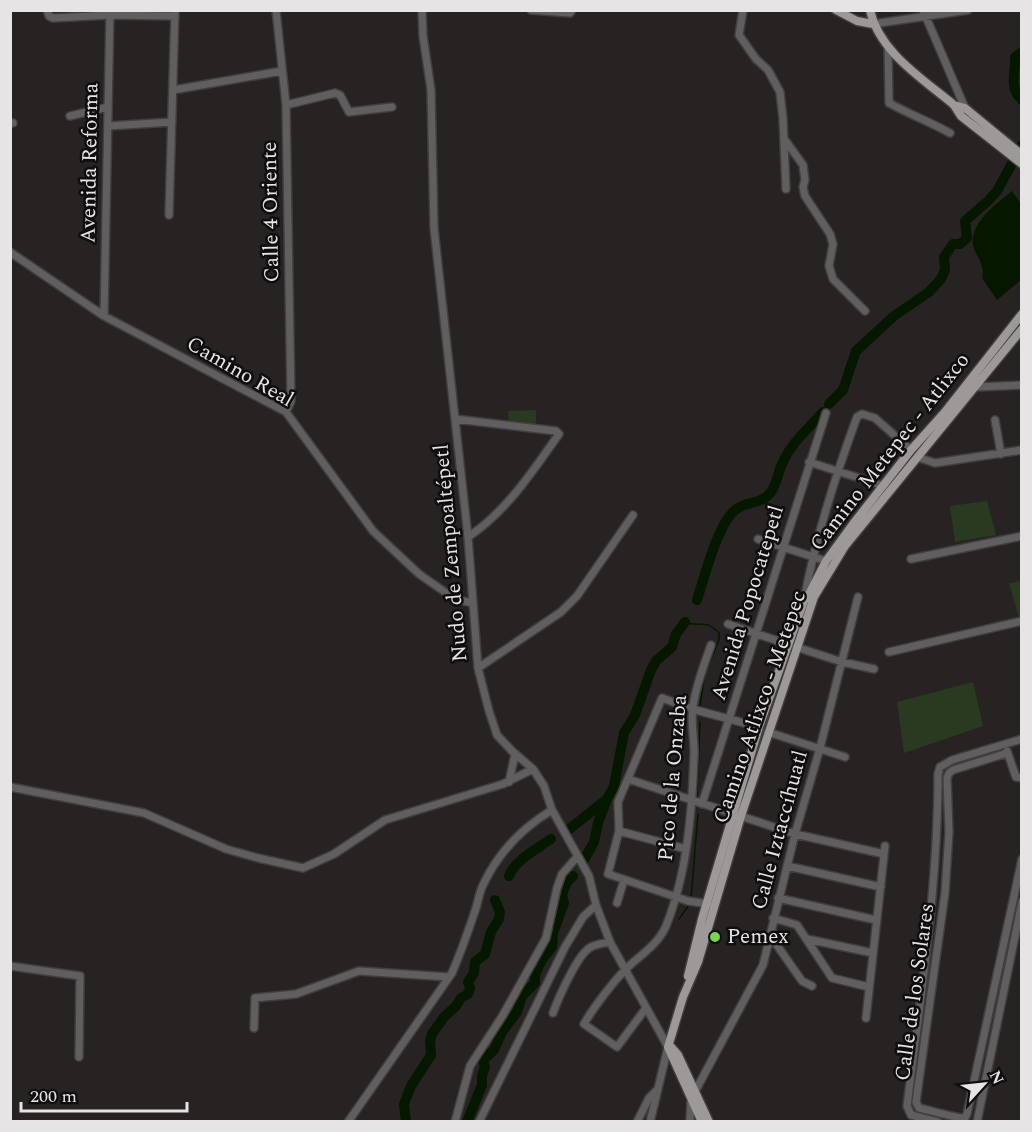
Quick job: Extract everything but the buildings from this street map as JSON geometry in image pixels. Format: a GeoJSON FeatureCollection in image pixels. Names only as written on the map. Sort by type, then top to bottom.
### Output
{"type":"FeatureCollection","features":[{"type":"Feature","properties":{"kind":"main road"},"geometry":{"type":"LineString","coordinates":[[836,10],[857,21],[873,24]]}},
{"type":"Feature","properties":{"kind":"main road"},"geometry":{"type":"LineString","coordinates":[[870,10],[873,24],[888,48],[1003,145],[1022,165]]}},
{"type":"Feature","properties":{"kind":"main road"},"geometry":{"type":"LineString","coordinates":[[1003,145],[1022,154]]}},
{"type":"Feature","properties":{"kind":"main road","name":"Camino Metepec - Atlixco"},"geometry":{"type":"LineString","coordinates":[[668,1045],[738,815],[759,728],[792,646],[804,601],[826,561],[853,524],[1004,344],[1022,314]]}},
{"type":"Feature","properties":{"kind":"main road","name":"Camino Atlixco - Metepec"},"geometry":{"type":"LineString","coordinates":[[738,815],[768,732],[792,646],[814,597],[845,546],[912,451],[976,387],[1004,344],[1022,329]]}},
{"type":"Feature","properties":{"kind":"main road"},"geometry":{"type":"LineString","coordinates":[[668,1045],[678,1055],[709,1122]]}},
{"type":"Feature","properties":{"kind":"main road"},"geometry":{"type":"LineString","coordinates":[[668,1045],[702,1122]]}},
{"type":"Feature","properties":{"kind":"street","name":"Calle 4 Oriente"},"geometry":{"type":"LineString","coordinates":[[276,10],[286,105],[291,401],[286,412]]}},
{"type":"Feature","properties":{"kind":"street","name":"Nudo de Zempoaltépetl"},"geometry":{"type":"LineString","coordinates":[[422,10],[423,36],[431,90],[434,228],[468,537],[478,668],[497,735],[533,769],[544,786],[552,810],[589,876],[596,905],[610,942],[668,1045]]}},
{"type":"Feature","properties":{"kind":"street"},"geometry":{"type":"LineString","coordinates":[[531,10],[563,14],[570,13],[572,10]]}},
{"type":"Feature","properties":{"kind":"street"},"geometry":{"type":"LineString","coordinates":[[743,10],[739,35],[756,60],[768,70],[780,92],[785,140],[786,189]]}},
{"type":"Feature","properties":{"kind":"street"},"geometry":{"type":"LineString","coordinates":[[873,24],[924,14],[968,10]]}},
{"type":"Feature","properties":{"kind":"street"},"geometry":{"type":"LineString","coordinates":[[48,13],[53,18],[110,13],[175,14],[169,215]]}},
{"type":"Feature","properties":{"kind":"street","name":"Avenida Reforma"},"geometry":{"type":"LineString","coordinates":[[104,316],[110,13]]}},
{"type":"Feature","properties":{"kind":"street"},"geometry":{"type":"LineString","coordinates":[[924,14],[963,112]]}},
{"type":"Feature","properties":{"kind":"street"},"geometry":{"type":"LineString","coordinates":[[888,48],[890,103],[950,133]]}},
{"type":"Feature","properties":{"kind":"street"},"geometry":{"type":"LineString","coordinates":[[173,90],[282,71]]}},
{"type":"Feature","properties":{"kind":"street"},"geometry":{"type":"LineString","coordinates":[[286,105],[335,93],[340,95],[349,111],[392,107]]}},
{"type":"Feature","properties":{"kind":"street"},"geometry":{"type":"LineString","coordinates":[[70,116],[108,107]]}},
{"type":"Feature","properties":{"kind":"street"},"geometry":{"type":"LineString","coordinates":[[108,126],[172,122]]}},
{"type":"Feature","properties":{"kind":"street"},"geometry":{"type":"LineString","coordinates":[[785,140],[803,165],[805,196],[830,234],[833,244],[829,266],[833,279],[865,311]]}},
{"type":"Feature","properties":{"kind":"street","name":"Camino Real"},"geometry":{"type":"LineString","coordinates":[[10,252],[104,316],[286,412],[373,531],[419,574],[455,599],[472,603]]}},
{"type":"Feature","properties":{"kind":"street"},"geometry":{"type":"LineString","coordinates":[[976,387],[1022,385]]}},
{"type":"Feature","properties":{"kind":"street","name":"Avenida Popocatepetl"},"geometry":{"type":"LineString","coordinates":[[702,804],[826,413]]}},
{"type":"Feature","properties":{"kind":"street"},"geometry":{"type":"LineString","coordinates":[[804,601],[813,558],[837,472],[857,417],[862,414],[875,418],[912,451],[935,463],[1022,450]]}},
{"type":"Feature","properties":{"kind":"street"},"geometry":{"type":"LineString","coordinates":[[455,419],[556,431],[559,434],[516,494],[483,527],[468,537]]}},
{"type":"Feature","properties":{"kind":"street"},"geometry":{"type":"LineString","coordinates":[[995,420],[1001,454]]}},
{"type":"Feature","properties":{"kind":"street"},"geometry":{"type":"LineString","coordinates":[[809,462],[884,486]]}},
{"type":"Feature","properties":{"kind":"street"},"geometry":{"type":"LineString","coordinates":[[478,668],[561,612],[577,596],[633,515]]}},
{"type":"Feature","properties":{"kind":"street"},"geometry":{"type":"LineString","coordinates":[[910,559],[1022,536]]}},
{"type":"Feature","properties":{"kind":"street"},"geometry":{"type":"LineString","coordinates":[[758,539],[826,561]]}},
{"type":"Feature","properties":{"kind":"street","name":"Calle Iztaccíhuatl"},"geometry":{"type":"LineString","coordinates":[[691,1099],[760,970],[858,597]]}},
{"type":"Feature","properties":{"kind":"street"},"geometry":{"type":"LineString","coordinates":[[889,652],[1022,621]]}},
{"type":"Feature","properties":{"kind":"street"},"geometry":{"type":"LineString","coordinates":[[728,624],[842,662],[874,669]]}},
{"type":"Feature","properties":{"kind":"street","name":"Pico de la Onzaba"},"geometry":{"type":"LineString","coordinates":[[646,1008],[617,1047],[584,1023],[626,969],[645,953],[665,930],[676,897],[686,849],[692,799],[694,750],[692,709],[698,680],[711,645]]}},
{"type":"Feature","properties":{"kind":"street"},"geometry":{"type":"LineString","coordinates":[[710,904],[692,902],[608,874],[619,831],[618,802],[662,698],[759,728]]}},
{"type":"Feature","properties":{"kind":"street"},"geometry":{"type":"LineString","coordinates":[[768,732],[845,757]]}},
{"type":"Feature","properties":{"kind":"street","name":"Calle de los Solares"},"geometry":{"type":"LineString","coordinates":[[934,1121],[911,1114],[907,1106],[933,894],[940,767],[952,759],[1022,739]]}},
{"type":"Feature","properties":{"kind":"street"},"geometry":{"type":"LineString","coordinates":[[1005,744],[1016,777],[1022,778]]}},
{"type":"Feature","properties":{"kind":"street","name":"Calle de los Solares"},"geometry":{"type":"LineString","coordinates":[[933,1111],[919,1108],[916,1102],[945,893],[949,832],[949,773],[1007,753]]}},
{"type":"Feature","properties":{"kind":"street"},"geometry":{"type":"LineString","coordinates":[[508,782],[515,754]]}},
{"type":"Feature","properties":{"kind":"street"},"geometry":{"type":"LineString","coordinates":[[10,787],[144,813],[226,849],[303,867],[334,854],[385,820],[508,782],[533,769]]}},
{"type":"Feature","properties":{"kind":"street"},"geometry":{"type":"LineString","coordinates":[[628,779],[795,834],[884,850],[866,1018]]}},
{"type":"Feature","properties":{"kind":"street"},"geometry":{"type":"LineString","coordinates":[[348,1122],[449,977],[463,947],[482,887],[489,874],[519,833],[552,810]]}},
{"type":"Feature","properties":{"kind":"street"},"geometry":{"type":"LineString","coordinates":[[619,831],[686,849]]}},
{"type":"Feature","properties":{"kind":"street"},"geometry":{"type":"LineString","coordinates":[[455,1122],[470,1066],[503,1015],[546,938],[562,874],[577,856]]}},
{"type":"Feature","properties":{"kind":"street"},"geometry":{"type":"LineString","coordinates":[[934,1121],[933,1111],[960,1119],[965,1118],[969,1107],[1022,859]]}},
{"type":"Feature","properties":{"kind":"street"},"geometry":{"type":"LineString","coordinates":[[787,866],[881,887]]}},
{"type":"Feature","properties":{"kind":"street"},"geometry":{"type":"LineString","coordinates":[[617,903],[624,880]]}},
{"type":"Feature","properties":{"kind":"street"},"geometry":{"type":"LineString","coordinates":[[933,894],[945,893]]}},
{"type":"Feature","properties":{"kind":"street"},"geometry":{"type":"LineString","coordinates":[[778,898],[876,920]]}},
{"type":"Feature","properties":{"kind":"street"},"geometry":{"type":"LineString","coordinates":[[977,1122],[1022,902]]}},
{"type":"Feature","properties":{"kind":"street"},"geometry":{"type":"LineString","coordinates":[[479,1122],[565,947],[583,917],[596,905]]}},
{"type":"Feature","properties":{"kind":"street"},"geometry":{"type":"LineString","coordinates":[[773,918],[797,925],[832,978],[869,987]]}},
{"type":"Feature","properties":{"kind":"street"},"geometry":{"type":"LineString","coordinates":[[770,934],[802,981],[812,986]]}},
{"type":"Feature","properties":{"kind":"street"},"geometry":{"type":"LineString","coordinates":[[807,939],[873,953]]}},
{"type":"Feature","properties":{"kind":"street"},"geometry":{"type":"LineString","coordinates":[[553,1013],[569,978],[585,951],[591,946],[610,942]]}},
{"type":"Feature","properties":{"kind":"street"},"geometry":{"type":"LineString","coordinates":[[10,966],[80,975],[79,1057]]}},
{"type":"Feature","properties":{"kind":"street"},"geometry":{"type":"LineString","coordinates":[[254,1028],[255,998],[296,994],[359,971],[449,977]]}},
{"type":"Feature","properties":{"kind":"street"},"geometry":{"type":"LineString","coordinates":[[554,971],[569,978]]}},
{"type":"Feature","properties":{"kind":"street"},"geometry":{"type":"LineString","coordinates":[[917,1023],[927,1025]]}},
{"type":"Feature","properties":{"kind":"street"},"geometry":{"type":"LineString","coordinates":[[986,1031],[995,1033]]}},
{"type":"Feature","properties":{"kind":"street"},"geometry":{"type":"LineString","coordinates":[[650,1122],[668,1045]]}},
{"type":"Feature","properties":{"kind":"street"},"geometry":{"type":"LineString","coordinates":[[637,1122],[649,1098],[657,1089]]}},
{"type":"Feature","properties":{"kind":"street"},"geometry":{"type":"LineString","coordinates":[[690,1122],[691,1099]]}},
{"type":"Feature","properties":{"kind":"shaded area"},"geometry":{"type":"Polygon","coordinates":[[[1012,191],[1021,204],[1021,280],[997,300],[982,278],[982,267],[973,242],[974,233],[983,217],[1012,191]]]}},
{"type":"Feature","properties":{"kind":"shaded area"},"geometry":{"type":"Polygon","coordinates":[[[536,410],[536,424],[509,425],[508,411],[536,410]]]}},
{"type":"Feature","properties":{"kind":"shaded area"},"geometry":{"type":"Polygon","coordinates":[[[987,501],[996,535],[955,542],[950,506],[987,501]]]}},
{"type":"Feature","properties":{"kind":"shaded area"},"geometry":{"type":"Polygon","coordinates":[[[1021,581],[1021,617],[1019,618],[1009,583],[1021,581]]]}},
{"type":"Feature","properties":{"kind":"shaded area"},"geometry":{"type":"Polygon","coordinates":[[[973,682],[983,726],[904,753],[897,702],[973,682]]]}},
{"type":"Feature","properties":{"kind":"waterway"},"geometry":{"type":"LineString","coordinates":[[1022,52],[1015,57],[1014,80],[1015,90],[1022,100]]}},
{"type":"Feature","properties":{"kind":"waterway"},"geometry":{"type":"LineString","coordinates":[[829,404],[843,390],[856,351],[894,316],[929,292],[941,279],[945,270],[944,257],[953,244],[960,244],[967,238],[965,221],[997,191],[1022,145]]}},
{"type":"Feature","properties":{"kind":"waterway"},"geometry":{"type":"LineString","coordinates":[[697,600],[713,550],[731,514],[742,506],[764,499],[771,492],[791,448],[823,412]]}},
{"type":"Feature","properties":{"kind":"waterway"},"geometry":{"type":"LineString","coordinates":[[685,622],[705,624],[719,633],[719,640],[705,673],[700,706]]}},
{"type":"Feature","properties":{"kind":"waterway"},"geometry":{"type":"LineString","coordinates":[[567,831],[607,799],[614,786],[624,733],[635,715],[651,670],[656,661],[672,647],[676,634],[685,622]]}},
{"type":"Feature","properties":{"kind":"waterway"},"geometry":{"type":"LineString","coordinates":[[697,796],[700,722]]}},
{"type":"Feature","properties":{"kind":"waterway"},"geometry":{"type":"LineString","coordinates":[[584,860],[594,842],[607,799]]}},
{"type":"Feature","properties":{"kind":"waterway"},"geometry":{"type":"LineString","coordinates":[[691,899],[698,814]]}},
{"type":"Feature","properties":{"kind":"waterway"},"geometry":{"type":"LineString","coordinates":[[509,876],[521,860],[551,839]]}},
{"type":"Feature","properties":{"kind":"waterway"},"geometry":{"type":"LineString","coordinates":[[467,1122],[482,1085],[485,1067],[483,1060],[494,1050],[502,1032],[517,1012],[522,996],[535,983],[535,975],[541,961],[552,947],[553,933],[564,903],[562,894],[567,882],[573,876]]}},
{"type":"Feature","properties":{"kind":"waterway"},"geometry":{"type":"LineString","coordinates":[[406,1122],[404,1104],[411,1086],[431,1055],[432,1034],[461,998],[468,994],[470,988],[468,982],[474,973],[475,962],[485,954],[491,932],[499,919],[500,912],[495,900]]}},
{"type":"Feature","properties":{"kind":"waterway"},"geometry":{"type":"LineString","coordinates":[[679,919],[689,905]]}},
{"type":"Feature","properties":{"kind":"place","name":"Pemex"},"geometry":{"type":"Point","coordinates":[715,937]}}]}
